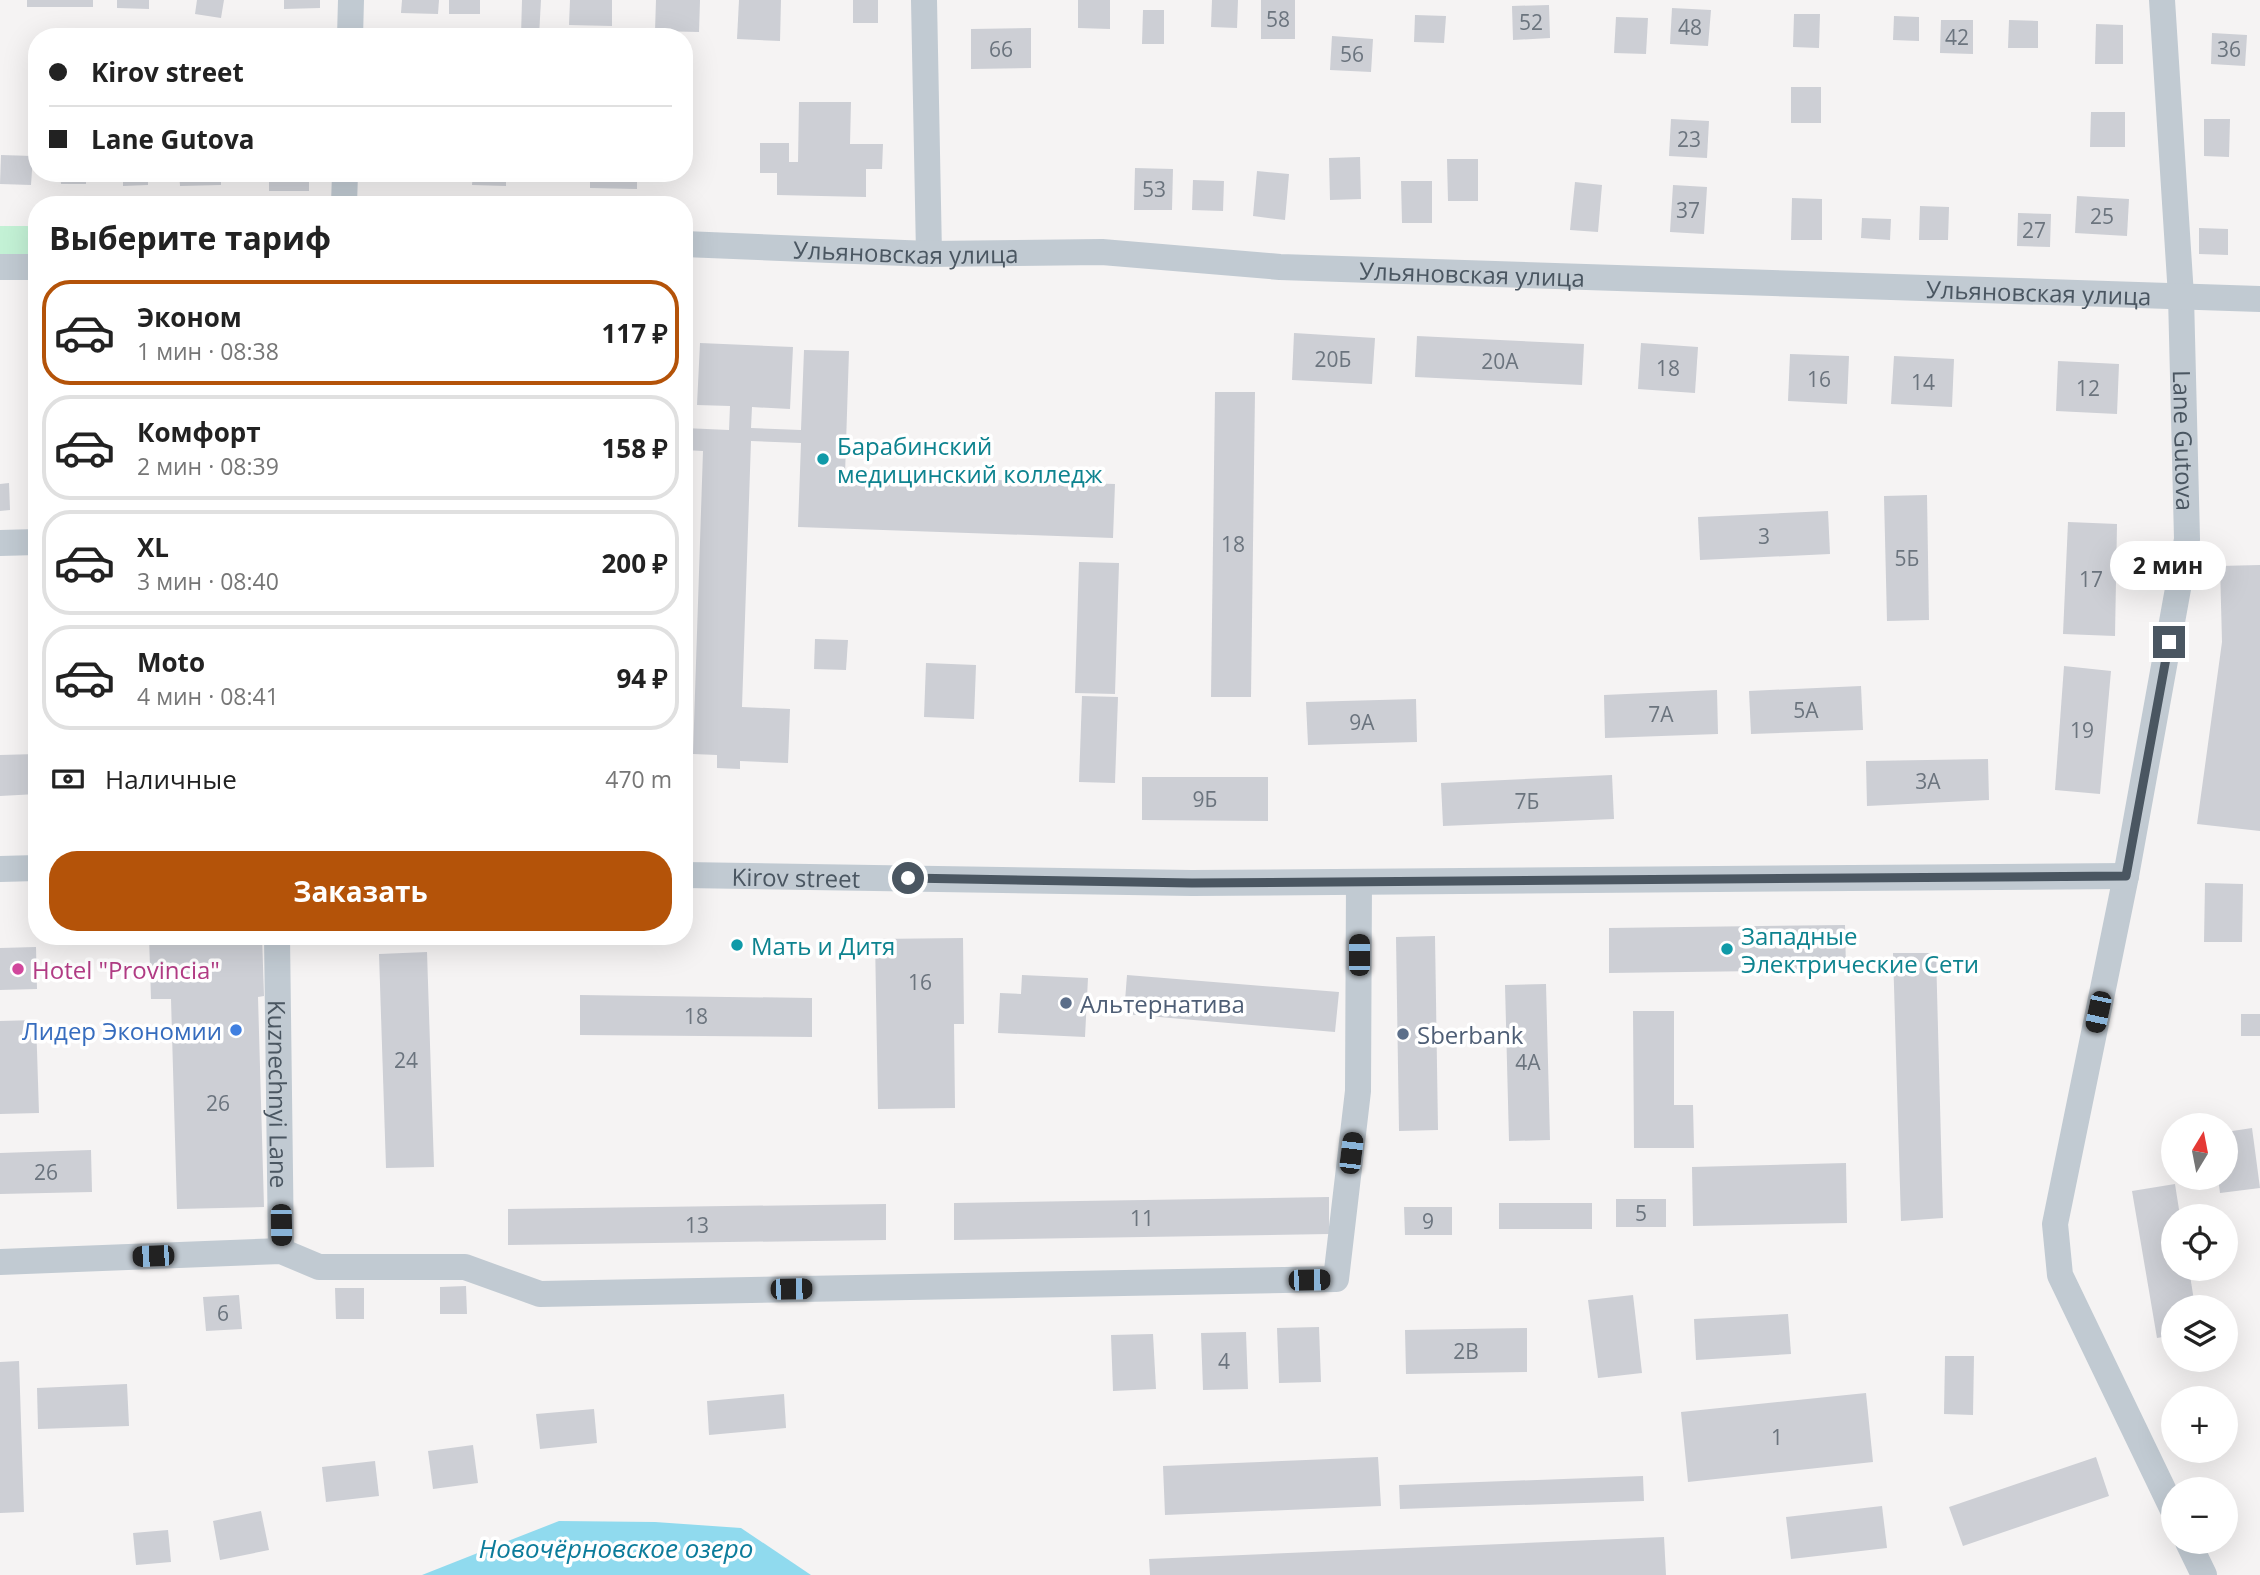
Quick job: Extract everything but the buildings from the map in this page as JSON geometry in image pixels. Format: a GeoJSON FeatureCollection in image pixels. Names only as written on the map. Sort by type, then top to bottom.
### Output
{"type":"FeatureCollection","features":[{"type":"Feature","properties":{"kind":"street"},"geometry":{"type":"LineString","coordinates":[[350,28],[351,0]]}},
{"type":"Feature","properties":{"kind":"street"},"geometry":{"type":"LineString","coordinates":[[924,0],[929,254]]}},
{"type":"Feature","properties":{"kind":"street","name":"Lane Gutova"},"geometry":{"type":"LineString","coordinates":[[2161,1485],[2060,1275],[2055,1224],[2126,876],[2187,538],[2181,296],[2162,0]]}},
{"type":"Feature","properties":{"kind":"street","name":"Ульяновская улица"},"geometry":{"type":"LineString","coordinates":[[693,244],[929,254],[1102,252],[1280,267],[2260,299]]}},
{"type":"Feature","properties":{"kind":"street"},"geometry":{"type":"LineString","coordinates":[[0,267],[28,267]]}},
{"type":"Feature","properties":{"kind":"street"},"geometry":{"type":"LineString","coordinates":[[0,543],[28,542]]}},
{"type":"Feature","properties":{"kind":"street"},"geometry":{"type":"LineString","coordinates":[[0,870],[28,868]]}},
{"type":"Feature","properties":{"kind":"street","name":"Kirov street"},"geometry":{"type":"LineString","coordinates":[[693,876],[1359,882],[2126,876]]}},
{"type":"Feature","properties":{"kind":"street"},"geometry":{"type":"LineString","coordinates":[[0,1262],[281,1251],[319,1266],[465,1267],[540,1294],[1336,1279],[1358,1091],[1359,882]]}},
{"type":"Feature","properties":{"kind":"street","name":"Kuznechnyi Lane"},"geometry":{"type":"LineString","coordinates":[[277,945],[281,1251]]}},
{"type":"Feature","properties":{"kind":"street"},"geometry":{"type":"LineString","coordinates":[[2194,1554],[2204,1575]]}},
{"type":"Feature","properties":{"kind":"green space"},"geometry":{"type":"Polygon","coordinates":[[[0,226],[28,226],[28,260],[0,260],[0,226]]]}},
{"type":"Feature","properties":{"kind":"water","name":"Новочёрновское озеро"},"geometry":{"type":"Polygon","coordinates":[[[559,1521],[655,1522],[741,1528],[811,1575],[422,1575],[559,1521]]]}},
{"type":"Feature","properties":{"kind":"place","name":"Барабинский медицинский колледж"},"geometry":{"type":"Point","coordinates":[823,459]}},
{"type":"Feature","properties":{"kind":"place","name":"Мать и Дитя"},"geometry":{"type":"Point","coordinates":[737,945]}},
{"type":"Feature","properties":{"kind":"place","name":"Западные Электрические Сети"},"geometry":{"type":"Point","coordinates":[1727,949]}},
{"type":"Feature","properties":{"kind":"place","name":"Hotel \"Provincia\""},"geometry":{"type":"Point","coordinates":[18,969]}},
{"type":"Feature","properties":{"kind":"place","name":"Альтернатива"},"geometry":{"type":"Point","coordinates":[1066,1003]}},
{"type":"Feature","properties":{"kind":"place","name":"Лидер Экономии"},"geometry":{"type":"Point","coordinates":[236,1030]}},
{"type":"Feature","properties":{"kind":"place","name":"Sberbank"},"geometry":{"type":"Point","coordinates":[1403,1034]}},
{"type":"Feature","properties":{"kind":"route"},"geometry":{"type":"LineString","coordinates":[[908,878],[1192,883],[2126,876],[2169,642]]}}]}
